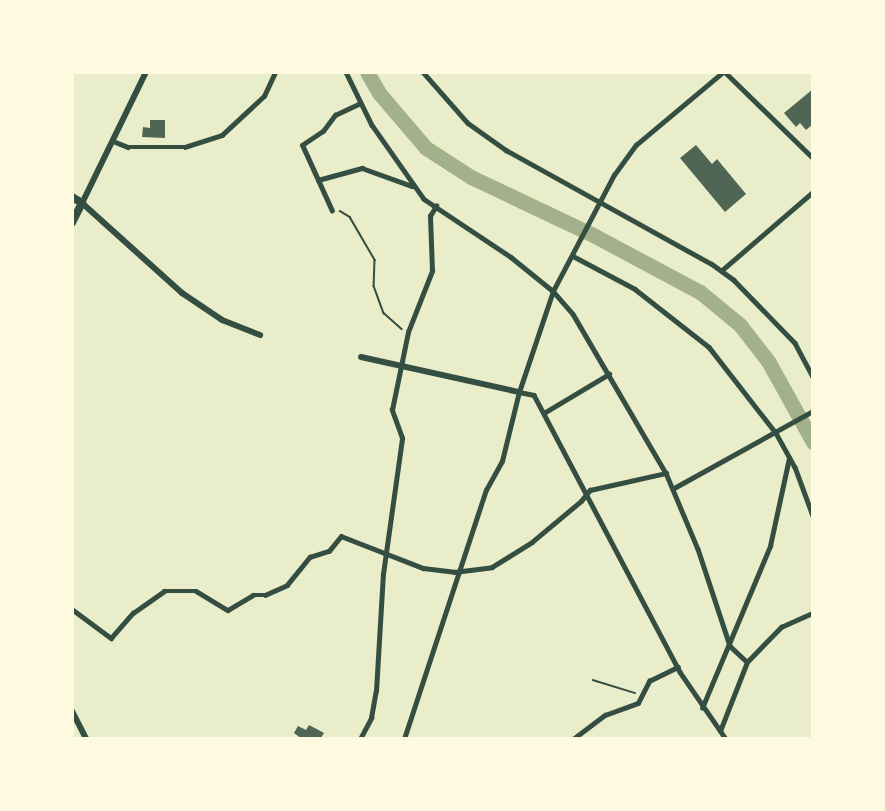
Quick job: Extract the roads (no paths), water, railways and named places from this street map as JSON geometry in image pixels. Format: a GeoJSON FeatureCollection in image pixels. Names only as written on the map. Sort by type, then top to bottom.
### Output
{"type":"FeatureCollection","features":[{"type":"Feature","properties":{"kind":"highway"},"geometry":{"type":"LineString","coordinates":[[72,197],[82,203],[72,223]]}},
{"type":"Feature","properties":{"kind":"street"},"geometry":{"type":"LineString","coordinates":[[146,72],[82,203],[182,293],[222,320],[260,335]]}},
{"type":"Feature","properties":{"kind":"street"},"geometry":{"type":"LineString","coordinates":[[113,141],[128,147],[185,147],[222,135],[264,96],[275,72]]}},
{"type":"Feature","properties":{"kind":"street"},"geometry":{"type":"LineString","coordinates":[[346,72],[359,104],[412,186],[553,291],[573,314],[674,488],[730,646],[747,662]]}},
{"type":"Feature","properties":{"kind":"street"},"geometry":{"type":"LineString","coordinates":[[423,72],[468,123],[523,161],[721,271],[779,324],[813,376]]}},
{"type":"Feature","properties":{"kind":"street"},"geometry":{"type":"LineString","coordinates":[[404,739],[486,490],[502,461],[519,392],[553,291],[600,203],[636,145],[722,73],[813,158]]}},
{"type":"Feature","properties":{"kind":"street"},"geometry":{"type":"LineString","coordinates":[[332,211],[302,145],[323,131],[335,115],[359,104]]}},
{"type":"Feature","properties":{"kind":"street"},"geometry":{"type":"LineString","coordinates":[[318,180],[362,168],[412,186]]}},
{"type":"Feature","properties":{"kind":"street"},"geometry":{"type":"LineString","coordinates":[[721,271],[813,192]]}},
{"type":"Feature","properties":{"kind":"street"},"geometry":{"type":"LineString","coordinates":[[360,739],[371,718],[376,692],[386,554],[402,438],[392,410],[408,332],[432,271],[430,216],[436,206]]}},
{"type":"Feature","properties":{"kind":"street"},"geometry":{"type":"LineString","coordinates":[[573,256],[635,290],[692,330],[726,367],[776,433],[813,516]]}},
{"type":"Feature","properties":{"kind":"street"},"geometry":{"type":"LineString","coordinates":[[362,357],[534,395],[678,667],[702,708],[726,739]]}},
{"type":"Feature","properties":{"kind":"street"},"geometry":{"type":"LineString","coordinates":[[544,413],[609,374]]}},
{"type":"Feature","properties":{"kind":"street"},"geometry":{"type":"LineString","coordinates":[[674,488],[813,411]]}},
{"type":"Feature","properties":{"kind":"street"},"geometry":{"type":"LineString","coordinates":[[702,708],[730,646],[770,546],[789,458]]}},
{"type":"Feature","properties":{"kind":"street"},"geometry":{"type":"LineString","coordinates":[[72,609],[111,638],[141,606],[164,591],[196,591],[228,610],[253,595],[265,595],[287,585],[310,557],[329,551],[341,536],[423,568],[459,571],[492,567],[532,542],[590,490],[666,473]]}},
{"type":"Feature","properties":{"kind":"street"},"geometry":{"type":"LineString","coordinates":[[720,731],[747,662],[781,627],[813,613]]}},
{"type":"Feature","properties":{"kind":"street"},"geometry":{"type":"LineString","coordinates":[[573,739],[605,715],[638,703],[649,681],[678,667]]}},
{"type":"Feature","properties":{"kind":"street"},"geometry":{"type":"LineString","coordinates":[[72,711],[86,739]]}},
{"type":"Feature","properties":{"kind":"waterway"},"geometry":{"type":"LineString","coordinates":[[367,72],[379,93],[426,148],[471,177],[595,236],[700,292],[740,325],[768,361],[813,442]]}}]}
